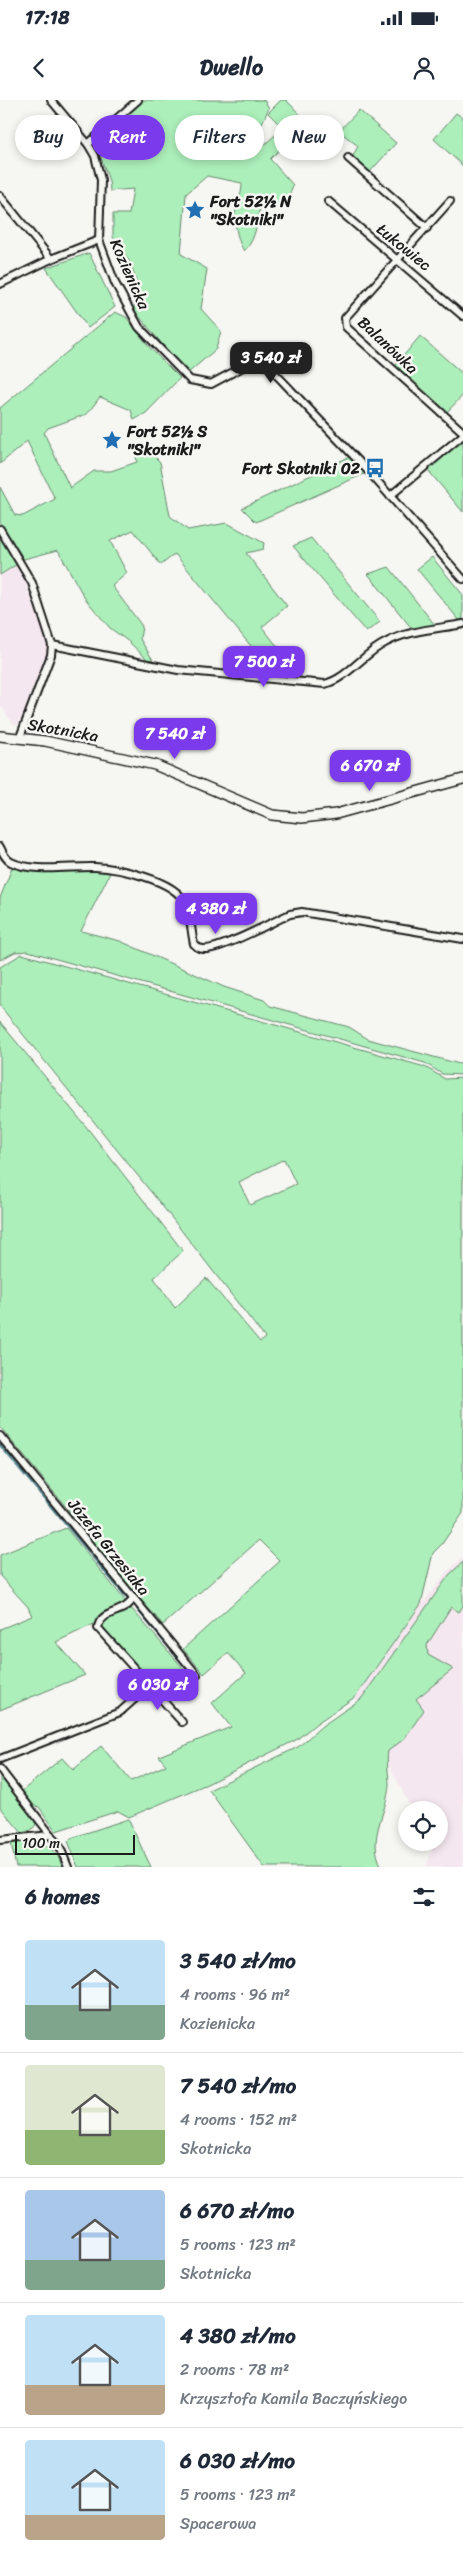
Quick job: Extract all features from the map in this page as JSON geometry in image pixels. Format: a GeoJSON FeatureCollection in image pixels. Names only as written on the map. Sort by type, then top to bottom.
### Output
{"type":"FeatureCollection","features":[{"type":"Feature","properties":{"kind":"main road","name":"Skotnicka"},"geometry":{"type":"LineString","coordinates":[[0,736],[20,737],[155,765],[253,808],[287,818],[319,817],[336,814],[463,779]]}},
{"type":"Feature","properties":{"kind":"street","name":"Kozienicka"},"geometry":{"type":"LineString","coordinates":[[50,100],[88,144],[94,156],[101,180],[99,240],[115,283],[139,326],[190,380],[211,384],[250,363],[268,366],[390,496],[463,579]]}},
{"type":"Feature","properties":{"kind":"street"},"geometry":{"type":"LineString","coordinates":[[88,144],[138,100]]}},
{"type":"Feature","properties":{"kind":"street"},"geometry":{"type":"LineString","coordinates":[[348,158],[427,228]]}},
{"type":"Feature","properties":{"kind":"street"},"geometry":{"type":"LineString","coordinates":[[0,196],[51,259]]}},
{"type":"Feature","properties":{"kind":"street","name":"Łukowiec"},"geometry":{"type":"LineString","coordinates":[[328,200],[394,258],[399,259],[463,316]]}},
{"type":"Feature","properties":{"kind":"street","name":"Balanówka"},"geometry":{"type":"LineString","coordinates":[[450,201],[345,318],[346,327],[463,433]]}},
{"type":"Feature","properties":{"kind":"street"},"geometry":{"type":"LineString","coordinates":[[0,284],[51,259],[99,240]]}},
{"type":"Feature","properties":{"kind":"street"},"geometry":{"type":"LineString","coordinates":[[390,496],[463,433]]}},
{"type":"Feature","properties":{"kind":"street"},"geometry":{"type":"LineString","coordinates":[[0,530],[32,583],[52,645],[51,655],[20,737]]}},
{"type":"Feature","properties":{"kind":"street"},"geometry":{"type":"LineString","coordinates":[[52,645],[178,670],[325,684],[345,672],[383,643],[416,632],[463,624]]}},
{"type":"Feature","properties":{"kind":"street"},"geometry":{"type":"LineString","coordinates":[[0,847],[6,859],[20,866],[96,867],[115,870],[167,885],[180,894],[185,902],[194,944],[199,949],[205,950],[220,945],[290,914],[302,912],[463,938]]}},
{"type":"Feature","properties":{"kind":"street","name":"Józefa Grzesiaka"},"geometry":{"type":"LineString","coordinates":[[0,1436],[196,1675]]}},
{"type":"Feature","properties":{"kind":"street"},"geometry":{"type":"LineString","coordinates":[[133,1598],[128,1607],[103,1617],[99,1622],[98,1628],[182,1722]]}},
{"type":"Feature","properties":{"kind":"street"},"geometry":{"type":"LineString","coordinates":[[0,1759],[120,1712],[149,1686]]}},
{"type":"Feature","properties":{"kind":"street"},"geometry":{"type":"LineString","coordinates":[[0,1770],[51,1835],[65,1856],[68,1867]]}},
{"type":"Feature","properties":{"kind":"street"},"geometry":{"type":"LineString","coordinates":[[0,1840],[51,1835]]}},
{"type":"Feature","properties":{"kind":"shaded area"},"geometry":{"type":"Polygon","coordinates":[[[19,563],[49,648],[19,724],[14,725],[0,705],[0,575],[19,563]]]}},
{"type":"Feature","properties":{"kind":"shaded area"},"geometry":{"type":"Polygon","coordinates":[[[463,1557],[463,1867],[426,1867],[432,1851],[448,1851],[448,1801],[407,1801],[355,1698],[421,1605],[447,1572],[463,1557]]]}},
{"type":"Feature","properties":{"kind":"green space"},"geometry":{"type":"Polygon","coordinates":[[[142,100],[264,100],[269,108],[264,119],[264,115],[175,115],[175,160],[264,160],[264,145],[274,136],[274,155],[270,159],[293,185],[285,207],[261,200],[252,241],[244,251],[237,234],[235,215],[242,183],[207,176],[186,194],[181,254],[207,269],[201,309],[221,331],[216,349],[187,374],[133,309],[139,292],[131,264],[113,237],[113,214],[129,214],[133,189],[110,191],[102,160],[165,160],[165,115],[124,115],[142,100]]]}},
{"type":"Feature","properties":{"kind":"green space"},"geometry":{"type":"Polygon","coordinates":[[[281,100],[286,100],[300,115],[274,115],[274,119],[268,113],[281,100]]]}},
{"type":"Feature","properties":{"kind":"green space"},"geometry":{"type":"Polygon","coordinates":[[[359,110],[396,143],[369,173],[352,158],[358,146],[344,135],[344,126],[359,110]]]}},
{"type":"Feature","properties":{"kind":"green space"},"geometry":{"type":"Polygon","coordinates":[[[456,113],[463,118],[463,166],[434,139],[456,113]]]}},
{"type":"Feature","properties":{"kind":"green space"},"geometry":{"type":"Polygon","coordinates":[[[89,253],[115,307],[88,328],[46,268],[89,253]]]}},
{"type":"Feature","properties":{"kind":"green space"},"geometry":{"type":"Polygon","coordinates":[[[115,312],[126,317],[151,349],[180,378],[146,413],[134,420],[131,410],[100,397],[87,414],[48,428],[44,433],[70,488],[94,471],[111,471],[137,462],[135,450],[144,446],[160,462],[170,516],[188,530],[227,523],[264,543],[263,549],[246,553],[287,606],[262,627],[301,676],[274,674],[175,554],[161,565],[133,530],[110,541],[127,573],[112,586],[142,626],[140,639],[153,660],[148,660],[129,642],[110,628],[84,597],[58,550],[24,559],[0,523],[0,487],[15,515],[23,516],[55,499],[27,441],[0,464],[0,408],[115,312]]]}},
{"type":"Feature","properties":{"kind":"green space"},"geometry":{"type":"Polygon","coordinates":[[[420,336],[463,374],[463,395],[447,412],[395,366],[420,336]]]}},
{"type":"Feature","properties":{"kind":"green space"},"geometry":{"type":"Polygon","coordinates":[[[463,440],[463,512],[427,469],[463,440]]]}},
{"type":"Feature","properties":{"kind":"green space"},"geometry":{"type":"Polygon","coordinates":[[[349,457],[366,473],[256,522],[242,508],[349,457]]]}},
{"type":"Feature","properties":{"kind":"green space"},"geometry":{"type":"Polygon","coordinates":[[[0,534],[19,563],[0,575],[0,534]]]}},
{"type":"Feature","properties":{"kind":"green space"},"geometry":{"type":"Polygon","coordinates":[[[311,538],[380,622],[366,632],[293,546],[311,538]]]}},
{"type":"Feature","properties":{"kind":"green space"},"geometry":{"type":"Polygon","coordinates":[[[432,557],[463,595],[463,619],[459,620],[417,569],[432,557]]]}},
{"type":"Feature","properties":{"kind":"green space"},"geometry":{"type":"Polygon","coordinates":[[[389,567],[435,625],[413,630],[368,574],[389,567]]]}},
{"type":"Feature","properties":{"kind":"green space"},"geometry":{"type":"Polygon","coordinates":[[[12,868],[87,870],[110,873],[81,931],[120,941],[224,987],[264,1000],[270,1006],[349,1027],[368,1039],[463,1065],[463,1075],[442,1074],[425,1063],[28,951],[15,952],[0,960],[0,898],[12,868]]]}},
{"type":"Feature","properties":{"kind":"green space"},"geometry":{"type":"Polygon","coordinates":[[[22,954],[425,1067],[445,1079],[463,1078],[463,1513],[442,1544],[433,1553],[421,1604],[355,1697],[296,1740],[207,1784],[129,1817],[118,1811],[56,1831],[39,1807],[33,1805],[22,1791],[62,1758],[73,1770],[101,1746],[131,1781],[166,1765],[159,1756],[231,1727],[212,1703],[246,1673],[228,1653],[204,1674],[183,1649],[280,1561],[259,1540],[163,1625],[87,1539],[90,1536],[0,1427],[0,1022],[88,1129],[183,1251],[154,1278],[175,1308],[206,1278],[260,1342],[265,1338],[160,1203],[0,1006],[0,967],[22,954]],[[284,1159],[239,1182],[250,1205],[296,1184],[284,1159]]]}},
{"type":"Feature","properties":{"kind":"green space"},"geometry":{"type":"Polygon","coordinates":[[[66,1528],[127,1603],[101,1615],[94,1624],[56,1642],[85,1675],[0,1710],[0,1629],[32,1616],[28,1607],[0,1576],[0,1555],[66,1528]]]}},
{"type":"Feature","properties":{"kind":"green space"},"geometry":{"type":"Polygon","coordinates":[[[463,1562],[463,1606],[459,1612],[451,1607],[427,1645],[428,1655],[453,1669],[416,1699],[424,1710],[404,1739],[388,1751],[389,1785],[376,1846],[382,1867],[264,1867],[209,1790],[298,1747],[322,1726],[361,1699],[449,1575],[463,1562]]]}},
{"type":"Feature","properties":{"kind":"green space"},"geometry":{"type":"Polygon","coordinates":[[[131,1608],[189,1675],[163,1697],[101,1629],[101,1624],[109,1616],[131,1608]]]}},
{"type":"Feature","properties":{"kind":"green space"},"geometry":{"type":"Polygon","coordinates":[[[0,1776],[33,1818],[36,1825],[31,1830],[22,1833],[0,1807],[0,1776]]]}},
{"type":"Feature","properties":{"kind":"green space"},"geometry":{"type":"Polygon","coordinates":[[[128,1819],[151,1867],[78,1867],[68,1841],[71,1838],[128,1819]]]}},
{"type":"Feature","properties":{"kind":"green space"},"geometry":{"type":"Polygon","coordinates":[[[30,1842],[41,1844],[51,1849],[62,1867],[16,1867],[11,1843],[30,1842]]]}},
{"type":"Feature","properties":{"kind":"waterway"},"geometry":{"type":"LineString","coordinates":[[0,1445],[126,1597]]}},
{"type":"Feature","properties":{"kind":"waterway"},"geometry":{"type":"LineString","coordinates":[[137,1609],[196,1680]]}},
{"type":"Feature","properties":{"kind":"place","name":"Fort 52½ N \"Skotniki\""},"geometry":{"type":"Point","coordinates":[195,210]}},
{"type":"Feature","properties":{"kind":"place","name":"Fort 52½ S \"Skotniki\""},"geometry":{"type":"Point","coordinates":[112,440]}},
{"type":"Feature","properties":{"kind":"place","name":"Fort Skotniki 02"},"geometry":{"type":"Point","coordinates":[375,468]}}]}
